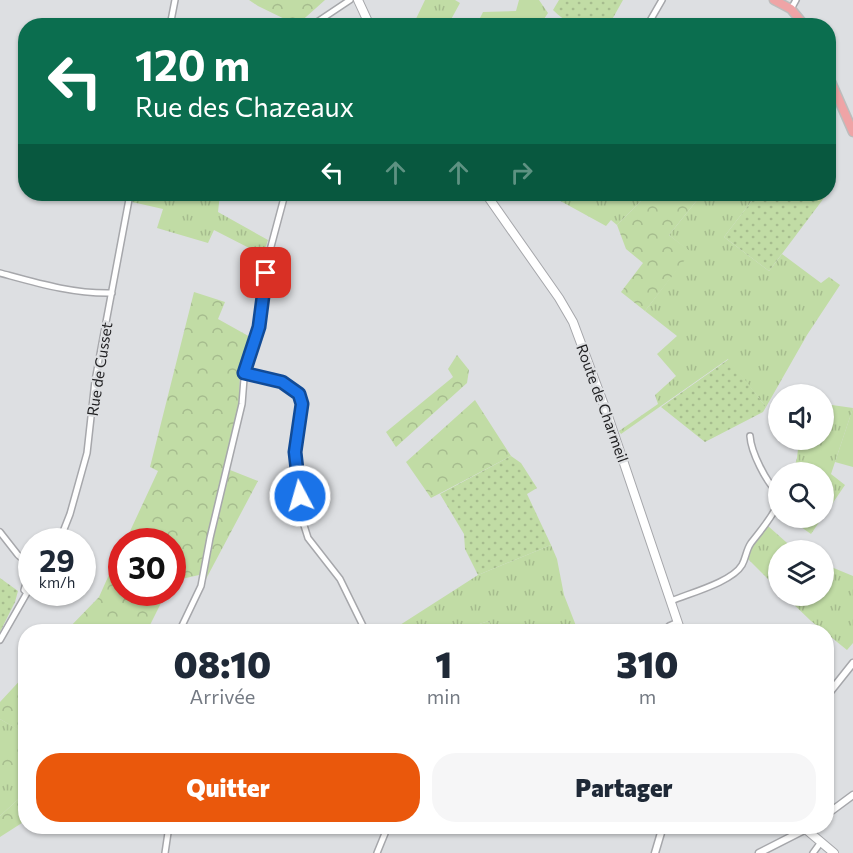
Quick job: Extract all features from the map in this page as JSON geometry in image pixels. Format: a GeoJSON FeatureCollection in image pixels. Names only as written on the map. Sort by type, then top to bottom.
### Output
{"type":"FeatureCollection","features":[{"type":"Feature","properties":{"kind":"main road"},"geometry":{"type":"LineString","coordinates":[[358,0],[366,18]]}},
{"type":"Feature","properties":{"kind":"main road"},"geometry":{"type":"LineString","coordinates":[[774,0],[791,9],[798,18]]}},
{"type":"Feature","properties":{"kind":"main road"},"geometry":{"type":"LineString","coordinates":[[836,93],[853,132]]}},
{"type":"Feature","properties":{"kind":"main road","name":"Route de Charmeil"},"geometry":{"type":"LineString","coordinates":[[491,201],[559,298],[573,322],[607,413],[678,622]]}},
{"type":"Feature","properties":{"kind":"main road"},"geometry":{"type":"LineString","coordinates":[[813,834],[834,853]]}},
{"type":"Feature","properties":{"kind":"street"},"geometry":{"type":"LineString","coordinates":[[172,18],[175,0]]}},
{"type":"Feature","properties":{"kind":"street"},"geometry":{"type":"LineString","coordinates":[[323,18],[350,0]]}},
{"type":"Feature","properties":{"kind":"street"},"geometry":{"type":"LineString","coordinates":[[652,18],[662,0]]}},
{"type":"Feature","properties":{"kind":"street"},"geometry":{"type":"LineString","coordinates":[[791,9],[796,0]]}},
{"type":"Feature","properties":{"kind":"street","name":"Rue de Cusset"},"geometry":{"type":"LineString","coordinates":[[64,528],[87,453],[95,381],[129,201]]}},
{"type":"Feature","properties":{"kind":"street"},"geometry":{"type":"LineString","coordinates":[[183,624],[201,586],[242,404],[244,373],[259,327],[268,254],[283,201]]}},
{"type":"Feature","properties":{"kind":"street"},"geometry":{"type":"LineString","coordinates":[[0,273],[66,290],[91,294],[112,293]]}},
{"type":"Feature","properties":{"kind":"street"},"geometry":{"type":"LineString","coordinates":[[244,373],[282,382],[299,394],[302,404],[295,452],[305,528],[308,538],[340,579],[362,624]]}},
{"type":"Feature","properties":{"kind":"street"},"geometry":{"type":"LineString","coordinates":[[750,436],[750,444],[768,481]]}},
{"type":"Feature","properties":{"kind":"street"},"geometry":{"type":"LineString","coordinates":[[671,601],[722,581],[733,574],[743,563],[747,549],[768,523]]}},
{"type":"Feature","properties":{"kind":"street"},"geometry":{"type":"LineString","coordinates":[[0,532],[18,552]]}},
{"type":"Feature","properties":{"kind":"street"},"geometry":{"type":"LineString","coordinates":[[0,640],[18,606]]}},
{"type":"Feature","properties":{"kind":"street"},"geometry":{"type":"LineString","coordinates":[[674,624],[678,622]]}},
{"type":"Feature","properties":{"kind":"street"},"geometry":{"type":"LineString","coordinates":[[834,687],[853,663]]}},
{"type":"Feature","properties":{"kind":"street"},"geometry":{"type":"LineString","coordinates":[[834,809],[853,795]]}},
{"type":"Feature","properties":{"kind":"street"},"geometry":{"type":"LineString","coordinates":[[165,853],[168,834]]}},
{"type":"Feature","properties":{"kind":"street"},"geometry":{"type":"LineString","coordinates":[[377,853],[385,834]]}},
{"type":"Feature","properties":{"kind":"street"},"geometry":{"type":"LineString","coordinates":[[655,853],[661,834]]}},
{"type":"Feature","properties":{"kind":"street"},"geometry":{"type":"LineString","coordinates":[[759,853],[795,834]]}},
{"type":"Feature","properties":{"kind":"street"},"geometry":{"type":"LineString","coordinates":[[813,853],[821,842]]}},
{"type":"Feature","properties":{"kind":"green space"},"geometry":{"type":"Polygon","coordinates":[[[249,0],[325,0],[305,18],[283,18],[249,0]]]}},
{"type":"Feature","properties":{"kind":"green space"},"geometry":{"type":"Polygon","coordinates":[[[425,0],[455,0],[460,3],[452,18],[416,18],[425,0]]]}},
{"type":"Feature","properties":{"kind":"green space"},"geometry":{"type":"Polygon","coordinates":[[[519,0],[539,0],[548,13],[545,18],[480,18],[483,12],[516,11],[519,0]]]}},
{"type":"Feature","properties":{"kind":"green space"},"geometry":{"type":"Polygon","coordinates":[[[559,0],[623,0],[613,18],[563,18],[553,10],[559,0]]]}},
{"type":"Feature","properties":{"kind":"green space"},"geometry":{"type":"Polygon","coordinates":[[[219,201],[218,212],[268,240],[263,255],[214,230],[208,243],[157,228],[163,209],[132,202],[219,201]]]}},
{"type":"Feature","properties":{"kind":"green space"},"geometry":{"type":"Polygon","coordinates":[[[560,201],[641,201],[617,225],[611,220],[606,226],[560,201]]]}},
{"type":"Feature","properties":{"kind":"green space"},"geometry":{"type":"Polygon","coordinates":[[[641,201],[696,201],[669,235],[691,252],[645,311],[621,292],[643,263],[626,249],[617,225],[641,201]]]}},
{"type":"Feature","properties":{"kind":"green space"},"geometry":{"type":"Polygon","coordinates":[[[696,201],[752,201],[724,237],[769,271],[782,254],[821,283],[829,277],[840,285],[807,335],[779,384],[768,384],[766,407],[728,359],[621,434],[619,431],[658,404],[655,395],[676,376],[657,354],[677,336],[645,311],[690,252],[669,235],[696,201]]]}},
{"type":"Feature","properties":{"kind":"green space"},"geometry":{"type":"Polygon","coordinates":[[[752,201],[822,201],[769,271],[724,237],[752,201]]]}},
{"type":"Feature","properties":{"kind":"green space"},"geometry":{"type":"Polygon","coordinates":[[[194,292],[225,302],[218,319],[252,338],[240,371],[239,405],[225,468],[258,481],[206,579],[199,575],[186,578],[186,528],[132,528],[158,471],[150,467],[194,292]]]}},
{"type":"Feature","properties":{"kind":"green space"},"geometry":{"type":"Polygon","coordinates":[[[457,355],[469,370],[467,383],[396,447],[386,432],[453,377],[448,369],[457,355]]]}},
{"type":"Feature","properties":{"kind":"green space"},"geometry":{"type":"Polygon","coordinates":[[[729,359],[766,407],[763,412],[705,442],[661,407],[729,359]]]}},
{"type":"Feature","properties":{"kind":"green space"},"geometry":{"type":"Polygon","coordinates":[[[475,400],[511,456],[431,498],[406,462],[475,400]]]}},
{"type":"Feature","properties":{"kind":"green space"},"geometry":{"type":"Polygon","coordinates":[[[834,405],[853,408],[834,465],[834,462],[796,462],[798,450],[834,450],[834,405]]]}},
{"type":"Feature","properties":{"kind":"green space"},"geometry":{"type":"Polygon","coordinates":[[[853,408],[853,467],[835,462],[853,408]]]}},
{"type":"Feature","properties":{"kind":"green space"},"geometry":{"type":"Polygon","coordinates":[[[511,456],[521,463],[537,488],[527,494],[551,545],[478,575],[465,549],[464,534],[440,494],[511,456]]]}},
{"type":"Feature","properties":{"kind":"green space"},"geometry":{"type":"Polygon","coordinates":[[[834,476],[845,485],[834,501],[834,476]]]}},
{"type":"Feature","properties":{"kind":"green space"},"geometry":{"type":"Polygon","coordinates":[[[768,526],[784,540],[768,540],[768,579],[748,559],[752,545],[768,526]]]}},
{"type":"Feature","properties":{"kind":"green space"},"geometry":{"type":"Polygon","coordinates":[[[802,528],[815,528],[811,534],[802,528]]]}},
{"type":"Feature","properties":{"kind":"green space"},"geometry":{"type":"Polygon","coordinates":[[[551,545],[557,559],[564,595],[575,624],[490,624],[489,621],[479,624],[401,624],[478,575],[551,545]]]}},
{"type":"Feature","properties":{"kind":"green space"},"geometry":{"type":"Polygon","coordinates":[[[834,568],[853,576],[853,643],[847,650],[834,640],[834,624],[815,624],[795,606],[834,606],[834,568]]]}},
{"type":"Feature","properties":{"kind":"green space"},"geometry":{"type":"Polygon","coordinates":[[[108,577],[108,606],[160,606],[150,624],[73,624],[90,606],[96,606],[96,600],[108,577]]]}},
{"type":"Feature","properties":{"kind":"green space"},"geometry":{"type":"Polygon","coordinates":[[[0,578],[18,591],[0,632],[0,578]]]}},
{"type":"Feature","properties":{"kind":"green space"},"geometry":{"type":"Polygon","coordinates":[[[18,683],[18,730],[0,719],[0,702],[18,683]]]}},
{"type":"Feature","properties":{"kind":"green space"},"geometry":{"type":"Polygon","coordinates":[[[0,719],[18,729],[18,799],[0,816],[0,719]]]}},
{"type":"Feature","properties":{"kind":"green space"},"geometry":{"type":"Polygon","coordinates":[[[0,737],[18,747],[18,770],[0,788],[0,737]]]}},
{"type":"Feature","properties":{"kind":"green space"},"geometry":{"type":"Polygon","coordinates":[[[18,799],[18,825],[0,837],[0,816],[18,799]]]}},
{"type":"Feature","properties":{"kind":"route"},"geometry":{"type":"LineString","coordinates":[[266,273],[259,327],[244,373],[282,382],[299,394],[302,404],[295,452],[300,496]]}}]}
